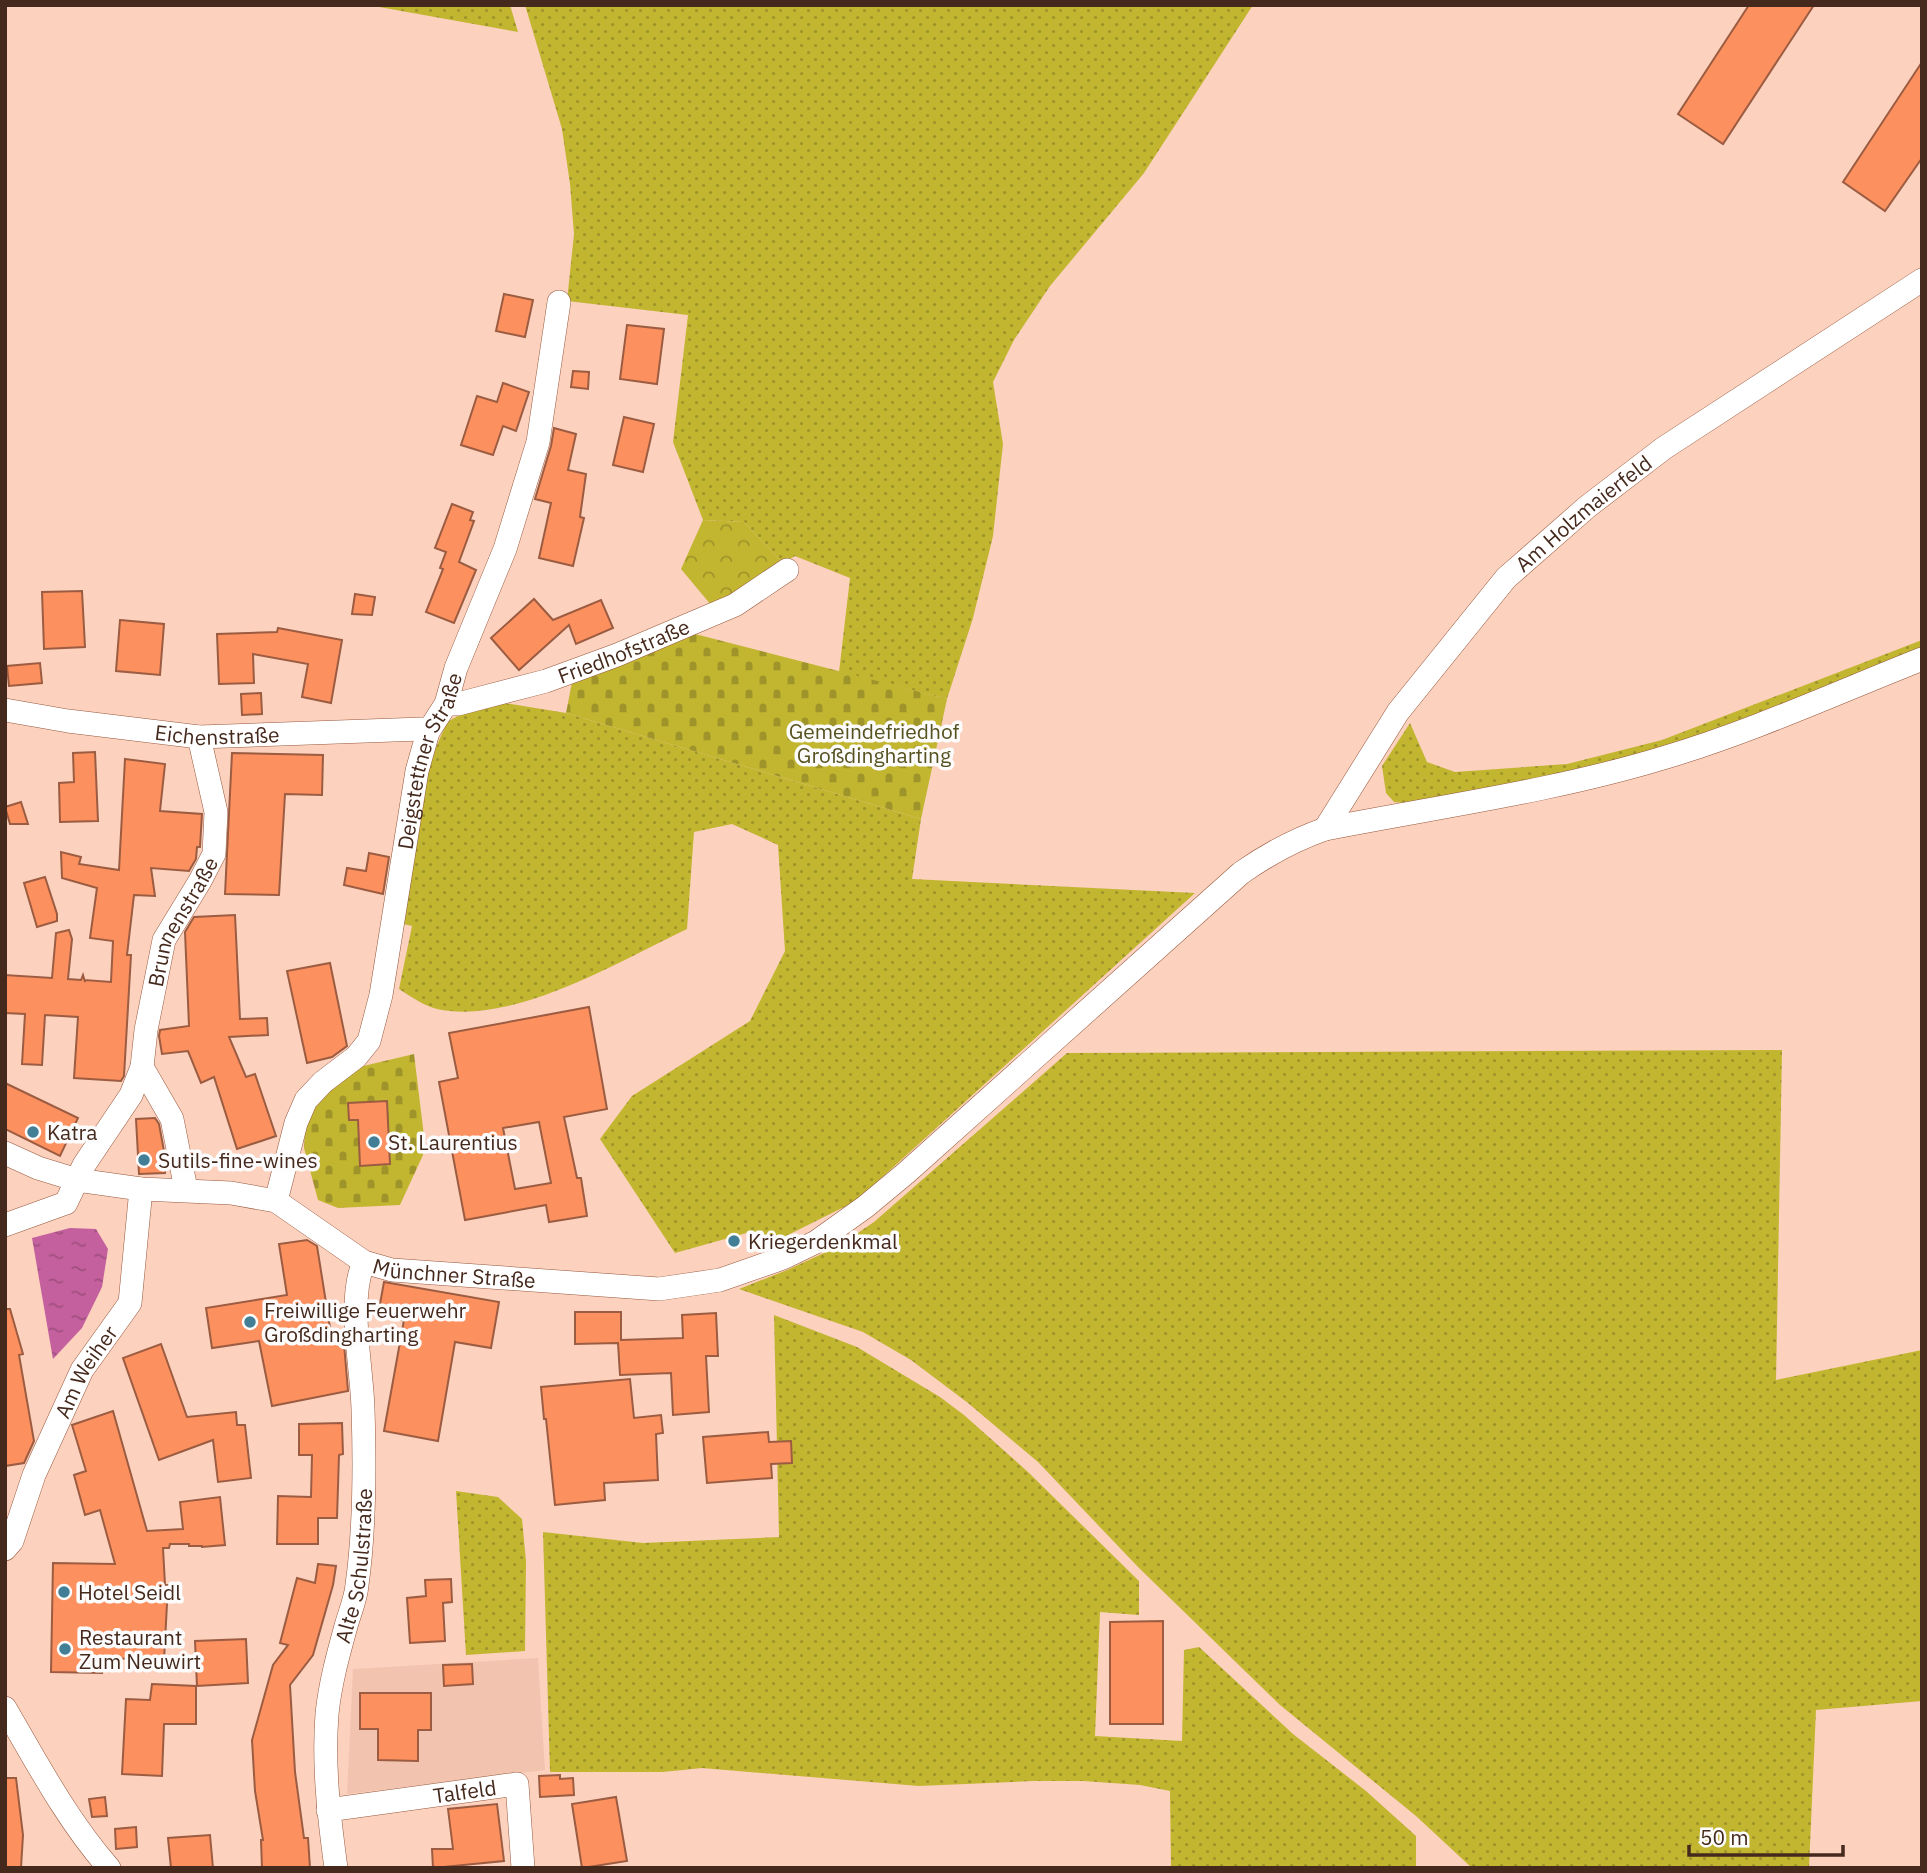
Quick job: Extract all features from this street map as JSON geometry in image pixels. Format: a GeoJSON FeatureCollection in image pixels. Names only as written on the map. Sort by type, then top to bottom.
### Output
{"type":"FeatureCollection","features":[{"type":"Feature","properties":{"kind":"street","name":"Am Holzmaierfeld"},"geometry":{"type":"LineString","coordinates":[[1325,829],[1398,712],[1506,578],[1587,507],[1664,448],[1922,280]]}},
{"type":"Feature","properties":{"kind":"street","name":"Deigstettner Straße"},"geometry":{"type":"LineString","coordinates":[[276,1201],[296,1123],[306,1100],[337,1070],[356,1057],[369,1041],[381,995],[417,771],[428,732],[446,704],[456,668],[505,549],[538,442],[559,302]]}},
{"type":"Feature","properties":{"kind":"street","name":"Friedhofstraße"},"geometry":{"type":"LineString","coordinates":[[446,704],[458,704],[546,681],[617,655],[735,604],[787,570]]}},
{"type":"Feature","properties":{"kind":"street","name":"Münchner Straße"},"geometry":{"type":"LineString","coordinates":[[5,1153],[38,1168],[77,1180],[141,1189],[231,1193],[276,1201],[364,1262],[392,1270],[659,1289],[720,1280],[783,1258],[816,1241],[865,1207],[1241,873],[1269,853],[1296,839],[1325,829],[1590,777],[1664,758],[1731,735],[1922,659]]}},
{"type":"Feature","properties":{"kind":"street","name":"Eichenstraße"},"geometry":{"type":"LineString","coordinates":[[5,710],[68,721],[199,737],[422,729],[428,732]]}},
{"type":"Feature","properties":{"kind":"street","name":"Brunnenstraße"},"geometry":{"type":"LineString","coordinates":[[5,1225],[66,1203],[77,1180],[131,1095],[142,1067],[164,940],[214,854],[216,812],[199,737]]}},
{"type":"Feature","properties":{"kind":"street"},"geometry":{"type":"LineString","coordinates":[[142,1067],[172,1119],[186,1189]]}},
{"type":"Feature","properties":{"kind":"street","name":"Am Weiher"},"geometry":{"type":"LineString","coordinates":[[5,1549],[12,1541],[34,1475],[82,1370],[130,1303],[141,1189]]}},
{"type":"Feature","properties":{"kind":"street","name":"Alte Schulstraße"},"geometry":{"type":"LineString","coordinates":[[336,1868],[328,1811],[325,1744],[336,1662],[357,1587],[365,1491],[357,1322],[359,1273],[364,1262]]}},
{"type":"Feature","properties":{"kind":"street"},"geometry":{"type":"LineString","coordinates":[[5,1708],[56,1795],[109,1868]]}},
{"type":"Feature","properties":{"kind":"street","name":"Talfeld"},"geometry":{"type":"LineString","coordinates":[[328,1811],[517,1784],[523,1868]]}},
{"type":"Feature","properties":{"kind":"shaded area"},"geometry":{"type":"Polygon","coordinates":[[[538,1658],[545,1770],[347,1794],[353,1669],[538,1658]]]}},
{"type":"Feature","properties":{"kind":"green space"},"geometry":{"type":"Polygon","coordinates":[[[368,5],[510,5],[518,32],[368,5]]]}},
{"type":"Feature","properties":{"kind":"green space"},"geometry":{"type":"Polygon","coordinates":[[[525,5],[1253,5],[1144,173],[1050,286],[1014,340],[993,382],[1003,444],[993,536],[973,618],[947,699],[839,672],[850,578],[795,556],[783,563],[744,522],[703,520],[673,442],[688,315],[567,301],[574,234],[570,184],[562,129],[525,5]]]}},
{"type":"Feature","properties":{"kind":"green space"},"geometry":{"type":"Polygon","coordinates":[[[703,520],[744,522],[783,563],[764,578],[711,605],[681,569],[703,520]]]}},
{"type":"Feature","properties":{"kind":"green space","name":"Gemeindefriedhof Großdingharting"},"geometry":{"type":"Polygon","coordinates":[[[695,634],[947,699],[921,819],[566,713],[572,682],[695,634]]]}},
{"type":"Feature","properties":{"kind":"green space"},"geometry":{"type":"Polygon","coordinates":[[[1922,640],[1922,652],[1662,751],[1415,804],[1394,802],[1386,793],[1382,766],[1410,723],[1427,762],[1455,772],[1567,764],[1662,740],[1922,640]]]}},
{"type":"Feature","properties":{"kind":"green space"},"geometry":{"type":"Polygon","coordinates":[[[498,702],[566,713],[921,819],[912,879],[1195,893],[856,1201],[760,1249],[750,1232],[675,1253],[600,1139],[632,1096],[750,1021],[785,951],[778,845],[732,824],[694,832],[687,929],[598,973],[531,1000],[467,1012],[437,1009],[422,1003],[399,989],[412,926],[399,923],[426,770],[447,722],[472,708],[498,702]]]}},
{"type":"Feature","properties":{"kind":"green space"},"geometry":{"type":"Polygon","coordinates":[[[1782,1050],[1776,1380],[1922,1350],[1922,1701],[1816,1710],[1809,1868],[1472,1868],[1416,1816],[1280,1705],[1138,1567],[1038,1462],[968,1403],[911,1360],[863,1332],[739,1289],[837,1247],[874,1222],[1067,1053],[1782,1050]]]}},
{"type":"Feature","properties":{"kind":"green space"},"geometry":{"type":"Polygon","coordinates":[[[414,1054],[424,1136],[423,1155],[400,1205],[338,1208],[318,1200],[304,1148],[305,1127],[318,1101],[355,1068],[414,1054]]]}},
{"type":"Feature","properties":{"kind":"green space"},"geometry":{"type":"Polygon","coordinates":[[[774,1315],[857,1347],[940,1397],[1028,1472],[1139,1581],[1139,1615],[1100,1612],[1095,1736],[1182,1741],[1184,1650],[1199,1647],[1293,1734],[1366,1791],[1416,1836],[1416,1868],[1171,1868],[1170,1791],[1140,1785],[1033,1781],[919,1786],[702,1768],[663,1772],[550,1772],[543,1532],[643,1543],[779,1537],[774,1315]]]}},
{"type":"Feature","properties":{"kind":"green space"},"geometry":{"type":"Polygon","coordinates":[[[456,1491],[498,1497],[522,1519],[526,1561],[525,1651],[466,1655],[456,1491]]]}},
{"type":"Feature","properties":{"kind":"water"},"geometry":{"type":"Polygon","coordinates":[[[70,1228],[96,1229],[108,1249],[102,1287],[82,1328],[53,1359],[32,1238],[70,1228]]]}},
{"type":"Feature","properties":{"kind":"building"},"geometry":{"type":"Polygon","coordinates":[[[1749,5],[1814,5],[1723,144],[1678,114],[1749,5]]]}},
{"type":"Feature","properties":{"kind":"building"},"geometry":{"type":"Polygon","coordinates":[[[1922,62],[1922,158],[1885,211],[1843,182],[1922,62]]]}},
{"type":"Feature","properties":{"kind":"building"},"geometry":{"type":"Polygon","coordinates":[[[504,294],[533,300],[525,337],[496,331],[504,294]]]}},
{"type":"Feature","properties":{"kind":"building"},"geometry":{"type":"Polygon","coordinates":[[[627,325],[664,329],[657,384],[620,379],[627,325]]]}},
{"type":"Feature","properties":{"kind":"building"},"geometry":{"type":"Polygon","coordinates":[[[573,371],[589,372],[588,389],[571,387],[573,371]]]}},
{"type":"Feature","properties":{"kind":"building"},"geometry":{"type":"Polygon","coordinates":[[[503,383],[529,392],[516,431],[503,426],[493,455],[461,445],[477,396],[497,402],[503,383]]]}},
{"type":"Feature","properties":{"kind":"building"},"geometry":{"type":"Polygon","coordinates":[[[624,417],[654,424],[643,472],[613,465],[624,417]]]}},
{"type":"Feature","properties":{"kind":"building"},"geometry":{"type":"Polygon","coordinates":[[[554,428],[576,434],[568,470],[586,474],[580,517],[584,518],[573,566],[539,558],[551,503],[535,499],[554,428]]]}},
{"type":"Feature","properties":{"kind":"building"},"geometry":{"type":"Polygon","coordinates":[[[452,504],[473,512],[470,520],[474,521],[459,562],[476,570],[454,623],[426,612],[443,569],[440,568],[446,552],[435,548],[452,504]]]}},
{"type":"Feature","properties":{"kind":"building"},"geometry":{"type":"Polygon","coordinates":[[[82,591],[85,647],[44,649],[42,592],[82,591]]]}},
{"type":"Feature","properties":{"kind":"building"},"geometry":{"type":"Polygon","coordinates":[[[355,594],[375,597],[372,615],[352,614],[355,594]]]}},
{"type":"Feature","properties":{"kind":"building"},"geometry":{"type":"Polygon","coordinates":[[[534,599],[553,620],[601,600],[613,628],[576,644],[569,625],[519,670],[491,638],[534,599]]]}},
{"type":"Feature","properties":{"kind":"building"},"geometry":{"type":"Polygon","coordinates":[[[120,620],[164,624],[160,675],[116,671],[120,620]]]}},
{"type":"Feature","properties":{"kind":"building"},"geometry":{"type":"Polygon","coordinates":[[[278,628],[342,640],[331,703],[302,697],[308,664],[253,654],[254,683],[219,684],[217,634],[277,632],[278,628]]]}},
{"type":"Feature","properties":{"kind":"building"},"geometry":{"type":"Polygon","coordinates":[[[40,663],[42,683],[9,686],[7,666],[40,663]]]}},
{"type":"Feature","properties":{"kind":"building"},"geometry":{"type":"Polygon","coordinates":[[[261,693],[262,714],[242,715],[241,694],[261,693]]]}},
{"type":"Feature","properties":{"kind":"building"},"geometry":{"type":"Polygon","coordinates":[[[95,752],[98,821],[60,822],[59,783],[74,782],[73,753],[95,752]]]}},
{"type":"Feature","properties":{"kind":"building"},"geometry":{"type":"Polygon","coordinates":[[[232,753],[323,755],[322,795],[285,794],[279,895],[225,894],[232,753]]]}},
{"type":"Feature","properties":{"kind":"building"},"geometry":{"type":"Polygon","coordinates":[[[125,759],[165,764],[160,811],[202,814],[200,847],[197,847],[196,859],[189,871],[151,868],[155,896],[134,895],[127,955],[131,955],[124,1076],[121,1081],[74,1078],[78,1017],[45,1015],[42,1065],[22,1064],[25,1014],[5,1013],[5,975],[52,978],[56,933],[69,930],[72,939],[68,979],[81,980],[83,975],[85,982],[111,982],[113,941],[90,938],[97,888],[62,878],[61,852],[81,857],[79,864],[119,870],[125,759]]]}},
{"type":"Feature","properties":{"kind":"building"},"geometry":{"type":"Polygon","coordinates":[[[21,802],[28,824],[10,824],[5,807],[21,802]]]}},
{"type":"Feature","properties":{"kind":"building"},"geometry":{"type":"Polygon","coordinates":[[[369,853],[389,857],[383,894],[344,885],[347,868],[366,871],[369,853]]]}},
{"type":"Feature","properties":{"kind":"building"},"geometry":{"type":"Polygon","coordinates":[[[45,877],[57,921],[37,927],[24,883],[45,877]]]}},
{"type":"Feature","properties":{"kind":"building"},"geometry":{"type":"Polygon","coordinates":[[[235,915],[240,1019],[267,1018],[268,1035],[229,1037],[246,1077],[255,1074],[276,1136],[237,1149],[214,1077],[201,1083],[188,1051],[162,1054],[159,1036],[160,1030],[189,1026],[185,932],[194,917],[235,915]]]}},
{"type":"Feature","properties":{"kind":"building"},"geometry":{"type":"Polygon","coordinates":[[[330,963],[347,1046],[332,1057],[307,1063],[287,971],[330,963]]]}},
{"type":"Feature","properties":{"kind":"building"},"geometry":{"type":"Polygon","coordinates":[[[589,1007],[607,1109],[564,1117],[577,1178],[581,1178],[587,1216],[549,1222],[546,1205],[465,1220],[439,1082],[458,1078],[449,1033],[589,1007]],[[539,1122],[503,1128],[515,1189],[551,1183],[539,1122]]]}},
{"type":"Feature","properties":{"kind":"building"},"geometry":{"type":"Polygon","coordinates":[[[5,1083],[78,1118],[60,1156],[5,1129],[5,1083]]]}},
{"type":"Feature","properties":{"kind":"building","name":"St. Laurentius"},"geometry":{"type":"Polygon","coordinates":[[[387,1101],[390,1164],[360,1166],[358,1120],[349,1120],[348,1103],[387,1101]]]}},
{"type":"Feature","properties":{"kind":"building"},"geometry":{"type":"Polygon","coordinates":[[[155,1118],[159,1124],[164,1151],[165,1173],[139,1174],[136,1119],[155,1118]]]}},
{"type":"Feature","properties":{"kind":"building"},"geometry":{"type":"Polygon","coordinates":[[[307,1240],[317,1246],[331,1334],[343,1332],[348,1391],[272,1406],[259,1341],[212,1348],[206,1308],[287,1295],[279,1244],[307,1240]]]}},
{"type":"Feature","properties":{"kind":"building"},"geometry":{"type":"Polygon","coordinates":[[[384,1282],[499,1302],[491,1348],[455,1342],[438,1441],[384,1431],[404,1320],[378,1315],[384,1282]]]}},
{"type":"Feature","properties":{"kind":"building"},"geometry":{"type":"Polygon","coordinates":[[[5,1309],[10,1309],[23,1354],[19,1355],[34,1441],[24,1463],[5,1466],[5,1309]]]}},
{"type":"Feature","properties":{"kind":"building"},"geometry":{"type":"Polygon","coordinates":[[[575,1312],[621,1312],[621,1340],[683,1338],[682,1315],[716,1313],[718,1356],[706,1356],[709,1412],[673,1415],[671,1373],[620,1375],[618,1343],[575,1344],[575,1312]]]}},
{"type":"Feature","properties":{"kind":"building"},"geometry":{"type":"Polygon","coordinates":[[[161,1344],[187,1417],[236,1412],[237,1425],[245,1425],[251,1478],[218,1482],[213,1440],[159,1460],[123,1358],[161,1344]]]}},
{"type":"Feature","properties":{"kind":"building"},"geometry":{"type":"Polygon","coordinates":[[[630,1379],[634,1418],[661,1415],[663,1433],[656,1434],[658,1480],[604,1483],[605,1500],[555,1505],[541,1387],[630,1379]]]}},
{"type":"Feature","properties":{"kind":"building"},"geometry":{"type":"Polygon","coordinates":[[[113,1411],[147,1531],[183,1529],[180,1502],[220,1497],[225,1545],[202,1547],[170,1544],[169,1548],[163,1548],[165,1585],[168,1585],[164,1660],[103,1658],[102,1673],[51,1672],[53,1563],[115,1564],[100,1510],[85,1515],[74,1475],[86,1471],[72,1425],[113,1411]]]}},
{"type":"Feature","properties":{"kind":"building"},"geometry":{"type":"Polygon","coordinates":[[[342,1423],[343,1454],[339,1455],[337,1518],[318,1518],[318,1544],[277,1544],[278,1496],[311,1497],[312,1455],[299,1455],[299,1424],[342,1423]]]}},
{"type":"Feature","properties":{"kind":"building"},"geometry":{"type":"Polygon","coordinates":[[[768,1432],[769,1442],[791,1441],[792,1463],[771,1464],[772,1478],[707,1483],[703,1437],[768,1432]]]}},
{"type":"Feature","properties":{"kind":"building"},"geometry":{"type":"Polygon","coordinates":[[[318,1564],[336,1566],[333,1585],[313,1655],[290,1685],[295,1772],[304,1838],[308,1838],[310,1868],[262,1868],[263,1840],[255,1791],[252,1740],[273,1665],[288,1645],[280,1643],[297,1578],[315,1583],[318,1564]]]}},
{"type":"Feature","properties":{"kind":"building"},"geometry":{"type":"Polygon","coordinates":[[[451,1579],[452,1602],[443,1603],[445,1641],[410,1643],[407,1598],[426,1596],[425,1580],[451,1579]]]}},
{"type":"Feature","properties":{"kind":"building"},"geometry":{"type":"Polygon","coordinates":[[[1163,1621],[1163,1724],[1110,1724],[1110,1622],[1163,1621]]]}},
{"type":"Feature","properties":{"kind":"building"},"geometry":{"type":"Polygon","coordinates":[[[246,1639],[248,1683],[197,1686],[195,1641],[246,1639]]]}},
{"type":"Feature","properties":{"kind":"building"},"geometry":{"type":"Polygon","coordinates":[[[472,1664],[473,1684],[444,1686],[443,1665],[472,1664]]]}},
{"type":"Feature","properties":{"kind":"building"},"geometry":{"type":"Polygon","coordinates":[[[152,1684],[196,1686],[196,1724],[164,1724],[162,1776],[122,1774],[126,1699],[150,1700],[152,1684]]]}},
{"type":"Feature","properties":{"kind":"building"},"geometry":{"type":"Polygon","coordinates":[[[360,1693],[431,1693],[431,1730],[418,1730],[418,1761],[378,1760],[378,1729],[360,1729],[360,1693]]]}},
{"type":"Feature","properties":{"kind":"building"},"geometry":{"type":"Polygon","coordinates":[[[560,1775],[560,1779],[573,1778],[574,1795],[540,1797],[539,1776],[560,1775]]]}},
{"type":"Feature","properties":{"kind":"building"},"geometry":{"type":"Polygon","coordinates":[[[5,1778],[16,1778],[23,1835],[21,1868],[5,1868],[5,1778]]]}},
{"type":"Feature","properties":{"kind":"building"},"geometry":{"type":"Polygon","coordinates":[[[105,1797],[107,1816],[92,1817],[89,1799],[105,1797]]]}},
{"type":"Feature","properties":{"kind":"building"},"geometry":{"type":"Polygon","coordinates":[[[616,1797],[627,1861],[582,1868],[572,1804],[616,1797]]]}},
{"type":"Feature","properties":{"kind":"building"},"geometry":{"type":"Polygon","coordinates":[[[497,1804],[504,1861],[433,1868],[432,1849],[453,1849],[448,1809],[497,1804]]]}},
{"type":"Feature","properties":{"kind":"building"},"geometry":{"type":"Polygon","coordinates":[[[136,1827],[137,1847],[116,1849],[115,1829],[136,1827]]]}},
{"type":"Feature","properties":{"kind":"building"},"geometry":{"type":"Polygon","coordinates":[[[210,1835],[213,1868],[171,1868],[168,1838],[210,1835]]]}},
{"type":"Feature","properties":{"kind":"place","name":"Katra"},"geometry":{"type":"Point","coordinates":[33,1132]}},
{"type":"Feature","properties":{"kind":"place","name":"St. Laurentius"},"geometry":{"type":"Point","coordinates":[374,1142]}},
{"type":"Feature","properties":{"kind":"place","name":"Sutils-fine-wines"},"geometry":{"type":"Point","coordinates":[144,1160]}},
{"type":"Feature","properties":{"kind":"place","name":"Kriegerdenkmal"},"geometry":{"type":"Point","coordinates":[734,1241]}},
{"type":"Feature","properties":{"kind":"place","name":"Freiwillige Feuerwehr Großdingharting"},"geometry":{"type":"Point","coordinates":[250,1322]}},
{"type":"Feature","properties":{"kind":"place","name":"Hotel Seidl"},"geometry":{"type":"Point","coordinates":[64,1592]}},
{"type":"Feature","properties":{"kind":"place","name":"Restaurant Zum Neuwirt"},"geometry":{"type":"Point","coordinates":[65,1649]}}]}
